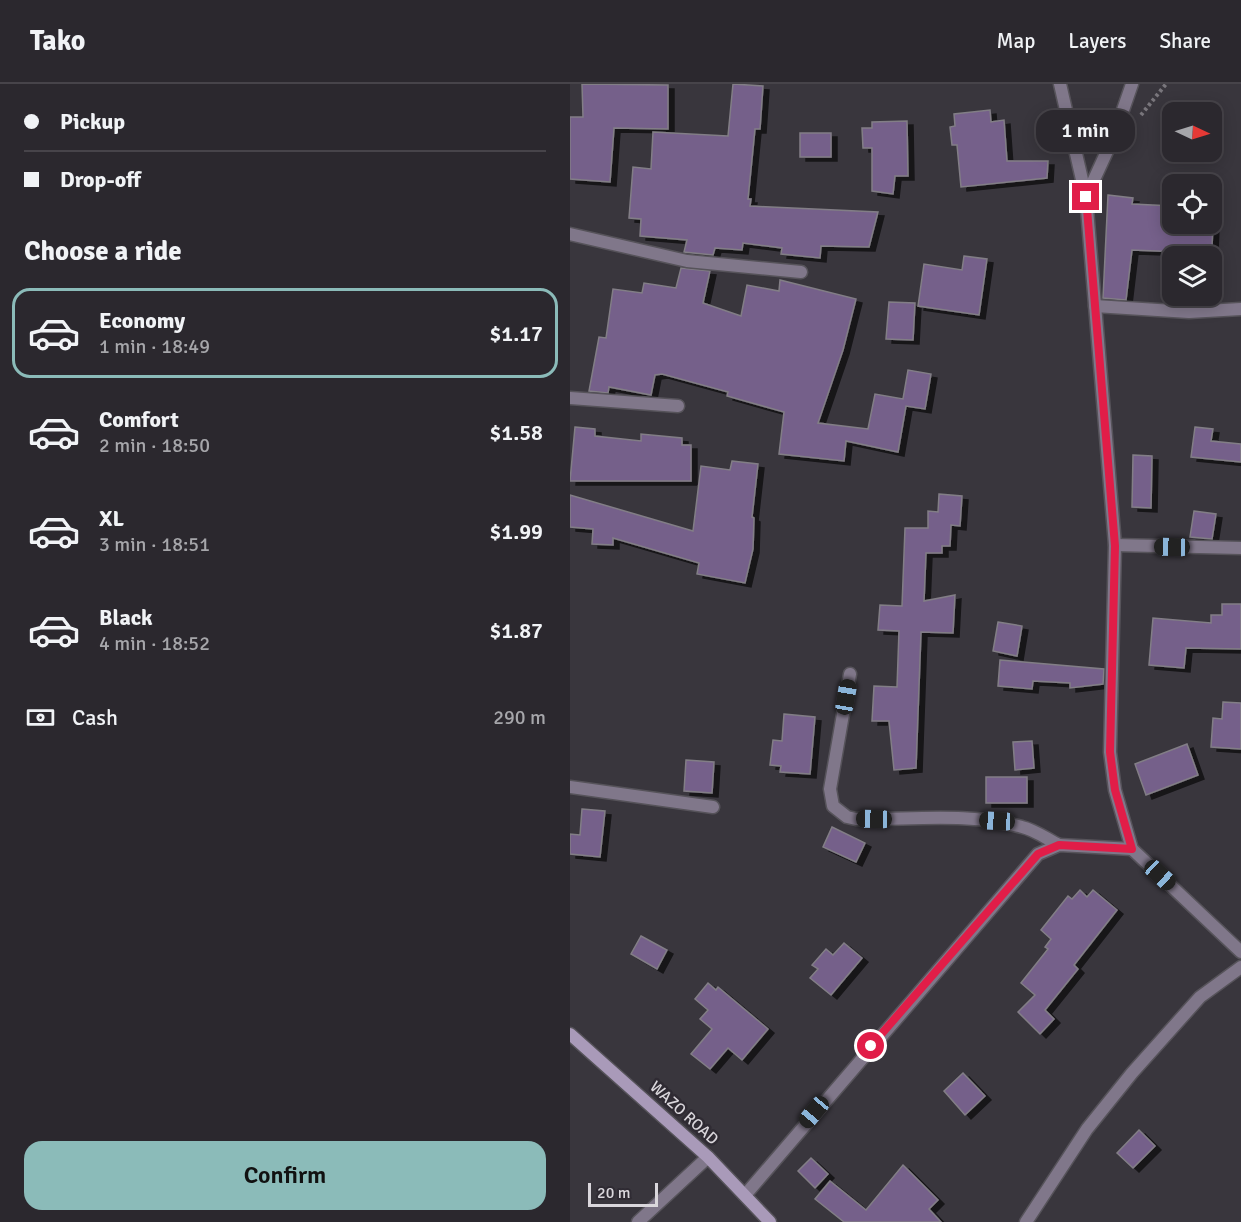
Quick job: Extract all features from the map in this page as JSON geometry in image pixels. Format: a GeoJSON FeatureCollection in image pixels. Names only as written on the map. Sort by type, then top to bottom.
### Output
{"type":"FeatureCollection","features":[{"type":"Feature","properties":{"kind":"main road","name":"WAZO ROAD"},"geometry":{"type":"LineString","coordinates":[[570,1034],[708,1157],[746,1194],[770,1222]]}},
{"type":"Feature","properties":{"kind":"street"},"geometry":{"type":"LineString","coordinates":[[1060,84],[1086,197],[1115,546],[1110,752],[1115,790],[1132,849],[1241,952]]}},
{"type":"Feature","properties":{"kind":"street"},"geometry":{"type":"LineString","coordinates":[[1086,197],[1114,136],[1132,84]]}},
{"type":"Feature","properties":{"kind":"street"},"geometry":{"type":"LineString","coordinates":[[570,234],[687,261],[801,272]]}},
{"type":"Feature","properties":{"kind":"street"},"geometry":{"type":"LineString","coordinates":[[1095,306],[1189,312],[1241,309]]}},
{"type":"Feature","properties":{"kind":"street"},"geometry":{"type":"LineString","coordinates":[[570,398],[678,406]]}},
{"type":"Feature","properties":{"kind":"street"},"geometry":{"type":"LineString","coordinates":[[1115,546],[1241,548]]}},
{"type":"Feature","properties":{"kind":"street"},"geometry":{"type":"LineString","coordinates":[[850,674],[830,789],[833,806],[847,817],[997,821],[1024,827],[1059,845],[1132,849]]}},
{"type":"Feature","properties":{"kind":"street"},"geometry":{"type":"LineString","coordinates":[[570,787],[713,807]]}},
{"type":"Feature","properties":{"kind":"street"},"geometry":{"type":"LineString","coordinates":[[746,1194],[1038,854],[1059,845]]}},
{"type":"Feature","properties":{"kind":"street"},"geometry":{"type":"LineString","coordinates":[[1026,1222],[1087,1129],[1132,1072],[1200,997],[1241,967]]}},
{"type":"Feature","properties":{"kind":"street"},"geometry":{"type":"LineString","coordinates":[[638,1222],[708,1157]]}},
{"type":"Feature","properties":{"kind":"building"},"geometry":{"type":"Polygon","coordinates":[[[582,84],[668,85],[668,129],[614,128],[610,182],[570,179],[570,117],[583,117],[582,84]]]}},
{"type":"Feature","properties":{"kind":"building"},"geometry":{"type":"Polygon","coordinates":[[[733,84],[763,86],[760,129],[755,129],[748,199],[751,199],[750,206],[878,212],[869,247],[821,246],[820,258],[781,254],[782,248],[743,243],[742,250],[715,248],[713,255],[684,252],[687,240],[640,236],[641,219],[629,218],[633,167],[651,169],[653,132],[728,136],[733,84]]]}},
{"type":"Feature","properties":{"kind":"building"},"geometry":{"type":"Polygon","coordinates":[[[990,110],[991,122],[1004,120],[1007,161],[1048,161],[1047,178],[961,187],[957,145],[952,145],[950,127],[955,126],[954,114],[990,110]]]}},
{"type":"Feature","properties":{"kind":"building"},"geometry":{"type":"Polygon","coordinates":[[[907,121],[908,176],[895,176],[893,194],[872,191],[872,148],[863,148],[862,128],[872,128],[872,122],[907,121]]]}},
{"type":"Feature","properties":{"kind":"building"},"geometry":{"type":"Polygon","coordinates":[[[800,133],[831,133],[831,157],[800,157],[800,133]]]}},
{"type":"Feature","properties":{"kind":"building"},"geometry":{"type":"Polygon","coordinates":[[[1108,195],[1133,198],[1132,204],[1162,205],[1162,234],[1213,234],[1212,246],[1162,246],[1162,251],[1132,250],[1126,300],[1103,298],[1108,195]]]}},
{"type":"Feature","properties":{"kind":"building"},"geometry":{"type":"Polygon","coordinates":[[[964,256],[987,259],[979,315],[918,306],[924,264],[962,270],[964,256]]]}},
{"type":"Feature","properties":{"kind":"building"},"geometry":{"type":"Polygon","coordinates":[[[681,268],[710,271],[703,303],[741,316],[747,285],[779,291],[780,280],[856,299],[843,350],[818,423],[868,429],[875,394],[903,399],[908,370],[931,374],[925,409],[906,406],[898,452],[846,441],[844,461],[779,454],[784,412],[727,396],[728,392],[662,374],[655,375],[651,395],[609,387],[608,393],[589,391],[599,337],[606,338],[613,289],[642,293],[644,283],[676,288],[681,268]]]}},
{"type":"Feature","properties":{"kind":"building"},"geometry":{"type":"Polygon","coordinates":[[[889,302],[915,303],[913,340],[886,339],[889,302]]]}},
{"type":"Feature","properties":{"kind":"building"},"geometry":{"type":"Polygon","coordinates":[[[575,427],[595,429],[595,436],[641,441],[641,434],[682,438],[682,445],[691,445],[691,481],[570,481],[575,427]]]}},
{"type":"Feature","properties":{"kind":"building"},"geometry":{"type":"Polygon","coordinates":[[[1195,427],[1213,429],[1211,441],[1241,444],[1241,462],[1191,457],[1195,427]]]}},
{"type":"Feature","properties":{"kind":"building"},"geometry":{"type":"Polygon","coordinates":[[[1133,455],[1152,456],[1151,508],[1132,507],[1133,455]]]}},
{"type":"Feature","properties":{"kind":"building"},"geometry":{"type":"Polygon","coordinates":[[[732,461],[758,464],[752,517],[754,518],[753,549],[745,583],[697,574],[699,563],[613,538],[613,545],[592,544],[593,529],[570,527],[570,495],[693,531],[701,466],[730,470],[732,461]]]}},
{"type":"Feature","properties":{"kind":"building"},"geometry":{"type":"Polygon","coordinates":[[[939,494],[962,496],[960,526],[951,525],[950,546],[942,546],[942,553],[926,553],[924,601],[955,595],[953,633],[921,632],[916,768],[894,770],[889,721],[872,721],[874,686],[897,687],[899,631],[878,630],[880,605],[902,606],[905,528],[928,528],[928,511],[938,512],[939,494]]]}},
{"type":"Feature","properties":{"kind":"building"},"geometry":{"type":"Polygon","coordinates":[[[1194,511],[1216,514],[1212,539],[1190,537],[1194,511]]]}},
{"type":"Feature","properties":{"kind":"building"},"geometry":{"type":"Polygon","coordinates":[[[1222,604],[1241,604],[1241,649],[1186,648],[1184,668],[1149,665],[1153,618],[1211,623],[1211,615],[1222,615],[1222,604]]]}},
{"type":"Feature","properties":{"kind":"building"},"geometry":{"type":"Polygon","coordinates":[[[998,622],[1022,626],[1017,656],[993,651],[998,622]]]}},
{"type":"Feature","properties":{"kind":"building"},"geometry":{"type":"Polygon","coordinates":[[[1000,660],[1104,669],[1103,684],[1070,688],[1070,683],[1033,681],[1032,689],[998,686],[1000,660]]]}},
{"type":"Feature","properties":{"kind":"building"},"geometry":{"type":"Polygon","coordinates":[[[1223,702],[1241,703],[1241,749],[1211,747],[1213,718],[1222,719],[1223,702]]]}},
{"type":"Feature","properties":{"kind":"building"},"geometry":{"type":"Polygon","coordinates":[[[784,714],[815,717],[810,774],[780,772],[781,766],[770,765],[773,740],[782,741],[784,714]]]}},
{"type":"Feature","properties":{"kind":"building"},"geometry":{"type":"Polygon","coordinates":[[[1032,741],[1034,768],[1015,770],[1013,742],[1032,741]]]}},
{"type":"Feature","properties":{"kind":"building"},"geometry":{"type":"Polygon","coordinates":[[[1187,744],[1198,775],[1146,795],[1135,764],[1187,744]]]}},
{"type":"Feature","properties":{"kind":"building"},"geometry":{"type":"Polygon","coordinates":[[[686,760],[714,762],[712,793],[684,791],[686,760]]]}},
{"type":"Feature","properties":{"kind":"building"},"geometry":{"type":"Polygon","coordinates":[[[986,777],[1027,777],[1027,803],[986,803],[986,777]]]}},
{"type":"Feature","properties":{"kind":"building"},"geometry":{"type":"Polygon","coordinates":[[[582,809],[605,811],[600,857],[570,854],[570,834],[580,835],[582,809]]]}},
{"type":"Feature","properties":{"kind":"building"},"geometry":{"type":"Polygon","coordinates":[[[832,827],[865,843],[856,862],[823,847],[832,827]]]}},
{"type":"Feature","properties":{"kind":"building"},"geometry":{"type":"Polygon","coordinates":[[[1080,890],[1087,897],[1093,890],[1117,910],[1074,965],[1078,969],[1045,1010],[1054,1019],[1040,1034],[1018,1012],[1035,995],[1021,983],[1048,949],[1045,947],[1051,939],[1041,930],[1068,896],[1072,899],[1080,890]]]}},
{"type":"Feature","properties":{"kind":"building"},"geometry":{"type":"Polygon","coordinates":[[[641,936],[667,950],[657,969],[631,954],[641,936]]]}},
{"type":"Feature","properties":{"kind":"building"},"geometry":{"type":"Polygon","coordinates":[[[844,943],[862,958],[831,995],[810,978],[818,969],[812,965],[826,949],[833,955],[844,943]]]}},
{"type":"Feature","properties":{"kind":"building"},"geometry":{"type":"Polygon","coordinates":[[[708,983],[716,990],[718,987],[768,1029],[742,1060],[728,1048],[710,1069],[691,1054],[712,1029],[700,1019],[708,1010],[695,999],[708,983]]]}},
{"type":"Feature","properties":{"kind":"building"},"geometry":{"type":"Polygon","coordinates":[[[963,1073],[985,1096],[965,1115],[944,1091],[963,1073]]]}},
{"type":"Feature","properties":{"kind":"building"},"geometry":{"type":"Polygon","coordinates":[[[1139,1130],[1155,1146],[1133,1168],[1117,1153],[1139,1130]]]}},
{"type":"Feature","properties":{"kind":"building"},"geometry":{"type":"Polygon","coordinates":[[[811,1158],[828,1174],[815,1188],[798,1171],[811,1158]]]}},
{"type":"Feature","properties":{"kind":"building"},"geometry":{"type":"Polygon","coordinates":[[[903,1165],[938,1200],[929,1209],[941,1222],[844,1222],[815,1199],[830,1181],[866,1210],[903,1165]]]}},
{"type":"Feature","properties":{"kind":"route"},"geometry":{"type":"LineString","coordinates":[[871,1046],[1038,854],[1059,845],[1132,849],[1115,790],[1110,752],[1115,546],[1086,197]]}}]}
